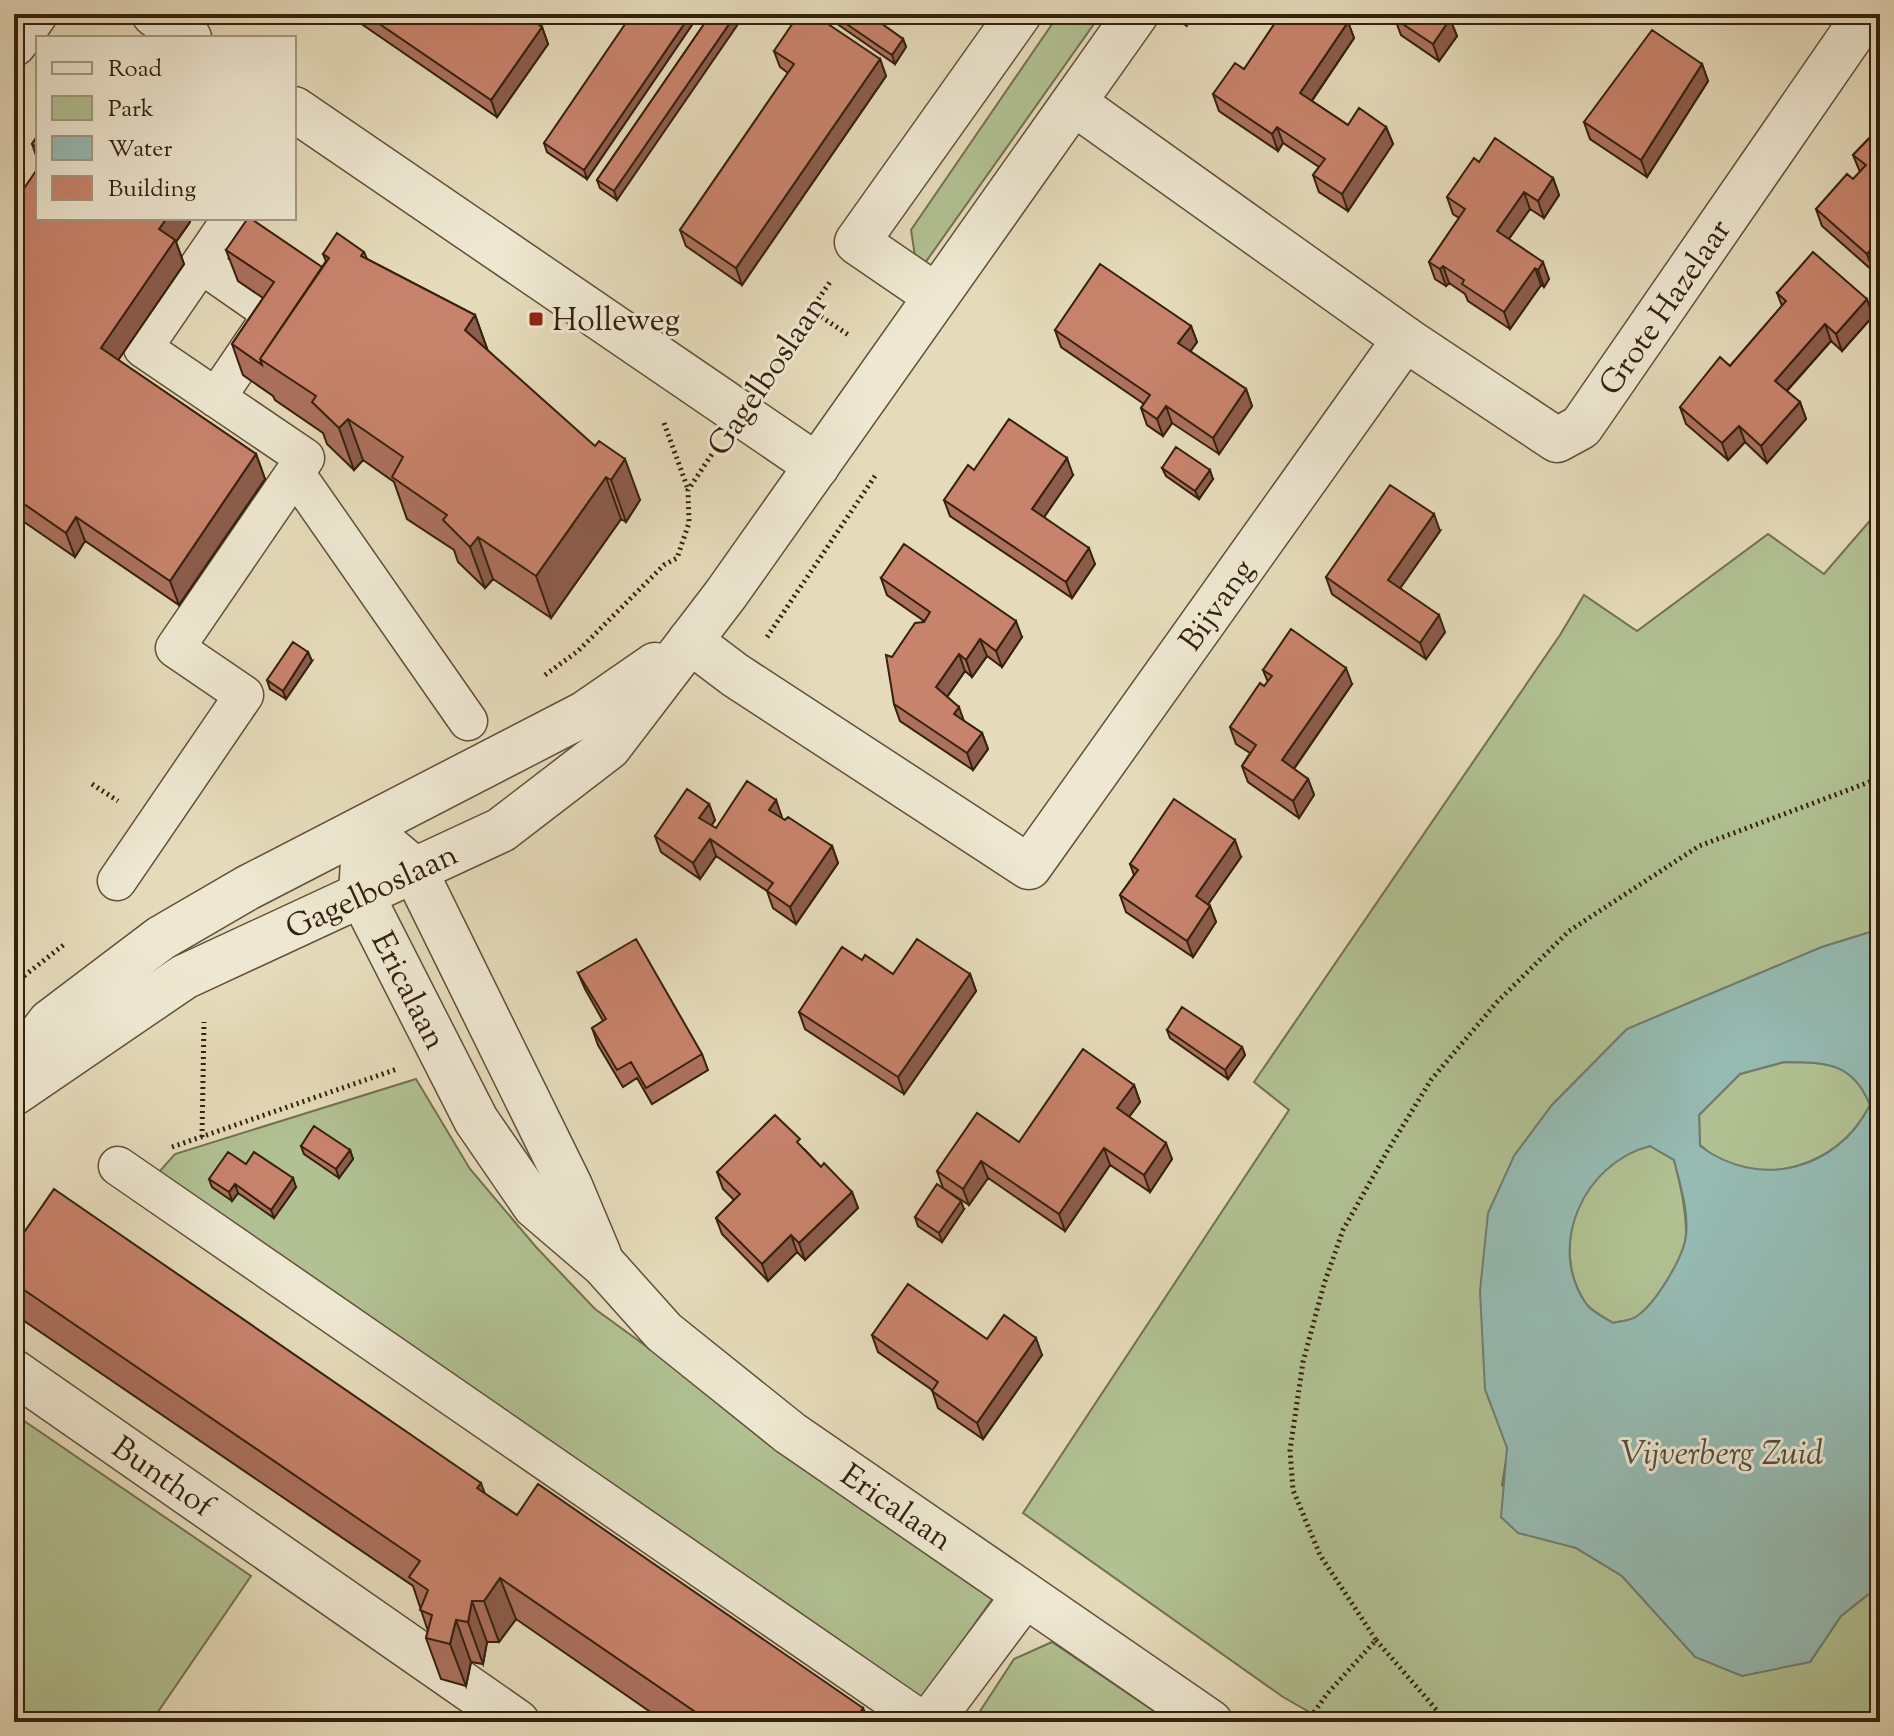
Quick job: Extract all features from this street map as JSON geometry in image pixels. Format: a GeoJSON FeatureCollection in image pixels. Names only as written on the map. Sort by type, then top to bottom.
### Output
{"type":"FeatureCollection","features":[{"type":"Feature","properties":{"kind":"street"},"geometry":{"type":"LineString","coordinates":[[14,44],[35,14]]}},
{"type":"Feature","properties":{"kind":"street"},"geometry":{"type":"LineString","coordinates":[[154,14],[186,36]]}},
{"type":"Feature","properties":{"kind":"street"},"geometry":{"type":"LineString","coordinates":[[936,296],[857,242],[1019,14]]}},
{"type":"Feature","properties":{"kind":"street","name":"Gagelboslaan"},"geometry":{"type":"LineString","coordinates":[[14,1093],[184,977],[501,830],[609,747],[817,466],[1136,14]]}},
{"type":"Feature","properties":{"kind":"street","name":"Grote Hazelaar"},"geometry":{"type":"LineString","coordinates":[[1405,339],[1557,440],[1581,427],[1866,14]]}},
{"type":"Feature","properties":{"kind":"street"},"geometry":{"type":"LineString","coordinates":[[1074,103],[1405,339]]}},
{"type":"Feature","properties":{"kind":"street"},"geometry":{"type":"LineString","coordinates":[[297,118],[817,466]]}},
{"type":"Feature","properties":{"kind":"street"},"geometry":{"type":"LineString","coordinates":[[117,881],[244,695],[175,648],[305,458],[143,348],[231,220]]}},
{"type":"Feature","properties":{"kind":"street"},"geometry":{"type":"LineString","coordinates":[[201,264],[273,314],[216,398]]}},
{"type":"Feature","properties":{"kind":"street","name":"Bijvang"},"geometry":{"type":"LineString","coordinates":[[690,641],[735,675],[1029,867],[1405,339]]}},
{"type":"Feature","properties":{"kind":"street"},"geometry":{"type":"LineString","coordinates":[[295,473],[468,721]]}},
{"type":"Feature","properties":{"kind":"street","name":"Gagelboslaan"},"geometry":{"type":"LineString","coordinates":[[14,1069],[50,1022],[161,938],[584,714],[690,641]]}},
{"type":"Feature","properties":{"kind":"street","name":"Ericalaan"},"geometry":{"type":"LineString","coordinates":[[365,828],[414,869],[564,1173],[604,1265]]}},
{"type":"Feature","properties":{"kind":"street","name":"Ericalaan"},"geometry":{"type":"LineString","coordinates":[[365,828],[361,894],[476,1120],[535,1206],[604,1265],[664,1332],[790,1433],[1210,1722]]}},
{"type":"Feature","properties":{"kind":"street"},"geometry":{"type":"LineString","coordinates":[[118,1166],[927,1722],[1024,1596]]}},
{"type":"Feature","properties":{"kind":"street","name":"Bunthof"},"geometry":{"type":"LineString","coordinates":[[14,1372],[517,1722]]}},
{"type":"Feature","properties":{"kind":"path","name":"Gagelboslaan"},"geometry":{"type":"LineString","coordinates":[[534,683],[578,651],[664,565],[677,558],[689,523],[688,490],[857,242]]}},
{"type":"Feature","properties":{"kind":"path"},"geometry":{"type":"LineString","coordinates":[[1447,1722],[1376,1640],[1320,1555],[1293,1490],[1290,1450],[1303,1362],[1324,1284],[1343,1230],[1431,1080],[1497,1002],[1569,931],[1699,846],[1880,778]]}},
{"type":"Feature","properties":{"kind":"path"},"geometry":{"type":"LineString","coordinates":[[202,1137],[204,1012]]}},
{"type":"Feature","properties":{"kind":"path"},"geometry":{"type":"LineString","coordinates":[[118,1166],[419,1061],[442,1050]]}},
{"type":"Feature","properties":{"kind":"path"},"geometry":{"type":"LineString","coordinates":[[1307,1722],[1327,1694],[1376,1640]]}},
{"type":"Feature","properties":{"kind":"green space"},"geometry":{"type":"Polygon","coordinates":[[[1059,14],[1101,14],[925,263],[915,256],[911,230],[1059,14]]]}},
{"type":"Feature","properties":{"kind":"green space"},"geometry":{"type":"Polygon","coordinates":[[[1880,509],[1880,929],[1822,947],[1627,1029],[1552,1105],[1514,1156],[1485,1389],[1508,1448],[1502,1485],[1576,1548],[1622,1576],[1695,1656],[1810,1662],[1841,1616],[1880,1585],[1880,1722],[1327,1722],[1283,1697],[1023,1513],[1289,1110],[1254,1082],[1560,635],[1584,595],[1637,631],[1768,534],[1824,574],[1880,509]]]}},
{"type":"Feature","properties":{"kind":"green space"},"geometry":{"type":"Polygon","coordinates":[[[1784,1062],[1825,1064],[1846,1072],[1855,1080],[1870,1105],[1844,1139],[1810,1162],[1769,1170],[1726,1164],[1700,1145],[1699,1115],[1740,1074],[1784,1062]]]}},
{"type":"Feature","properties":{"kind":"green space"},"geometry":{"type":"Polygon","coordinates":[[[416,1079],[470,1169],[536,1247],[595,1309],[993,1598],[921,1699],[150,1182],[175,1154],[416,1079]]]}},
{"type":"Feature","properties":{"kind":"green space"},"geometry":{"type":"Polygon","coordinates":[[[1650,1146],[1674,1160],[1684,1205],[1685,1242],[1675,1266],[1644,1311],[1637,1317],[1613,1323],[1587,1305],[1576,1286],[1571,1265],[1573,1222],[1592,1182],[1607,1166],[1628,1152],[1650,1146]]]}},
{"type":"Feature","properties":{"kind":"green space"},"geometry":{"type":"Polygon","coordinates":[[[14,1414],[251,1576],[151,1722],[14,1722],[14,1414]]]}},
{"type":"Feature","properties":{"kind":"green space"},"geometry":{"type":"Polygon","coordinates":[[[1052,1642],[1170,1722],[973,1722],[1014,1659],[1052,1642]]]}},
{"type":"Feature","properties":{"kind":"water","name":"Vijverberg Zuid"},"geometry":{"type":"Polygon","coordinates":[[[1880,929],[1880,1585],[1841,1616],[1810,1662],[1742,1676],[1695,1657],[1622,1576],[1576,1548],[1518,1533],[1501,1517],[1507,1448],[1485,1389],[1480,1291],[1488,1213],[1514,1156],[1552,1105],[1627,1029],[1822,947],[1880,929]],[[1784,1062],[1740,1074],[1699,1115],[1700,1146],[1723,1160],[1771,1170],[1795,1167],[1817,1159],[1856,1128],[1870,1105],[1855,1080],[1846,1072],[1825,1064],[1784,1062]],[[1650,1146],[1627,1155],[1606,1170],[1590,1188],[1578,1210],[1571,1234],[1570,1258],[1575,1282],[1587,1305],[1613,1323],[1635,1318],[1652,1301],[1674,1267],[1686,1236],[1685,1207],[1674,1160],[1650,1146]]]}},
{"type":"Feature","properties":{"kind":"building"},"geometry":{"type":"Polygon","coordinates":[[[365,14],[523,14],[542,27],[491,100],[365,14]]]}},
{"type":"Feature","properties":{"kind":"building"},"geometry":{"type":"Polygon","coordinates":[[[632,14],[691,14],[584,170],[544,143],[632,14]]]}},
{"type":"Feature","properties":{"kind":"building"},"geometry":{"type":"Polygon","coordinates":[[[711,14],[736,14],[614,191],[597,180],[711,14]]]}},
{"type":"Feature","properties":{"kind":"building"},"geometry":{"type":"Polygon","coordinates":[[[799,14],[813,14],[880,59],[736,268],[680,230],[794,64],[774,51],[799,14]]]}},
{"type":"Feature","properties":{"kind":"building"},"geometry":{"type":"Polygon","coordinates":[[[832,14],[868,14],[903,39],[892,55],[832,14]]]}},
{"type":"Feature","properties":{"kind":"building"},"geometry":{"type":"Polygon","coordinates":[[[1281,14],[1336,14],[1348,22],[1300,93],[1348,125],[1359,108],[1386,127],[1342,194],[1313,175],[1325,159],[1277,127],[1272,134],[1213,94],[1235,63],[1244,69],[1281,14]]]}},
{"type":"Feature","properties":{"kind":"building"},"geometry":{"type":"Polygon","coordinates":[[[1398,14],[1443,14],[1450,19],[1433,44],[1395,19],[1398,14]]]}},
{"type":"Feature","properties":{"kind":"building"},"geometry":{"type":"Polygon","coordinates":[[[1652,30],[1702,64],[1641,160],[1584,122],[1652,30]]]}},
{"type":"Feature","properties":{"kind":"building"},"geometry":{"type":"Polygon","coordinates":[[[1880,127],[1880,239],[1867,254],[1816,209],[1847,174],[1853,179],[1866,165],[1853,155],[1880,127]]]}},
{"type":"Feature","properties":{"kind":"building"},"geometry":{"type":"Polygon","coordinates":[[[1495,138],[1553,178],[1538,201],[1524,192],[1497,231],[1543,262],[1538,270],[1535,268],[1504,312],[1462,284],[1464,280],[1443,266],[1440,269],[1429,262],[1465,209],[1447,197],[1474,158],[1479,162],[1495,138]]]}},
{"type":"Feature","properties":{"kind":"building"},"geometry":{"type":"Polygon","coordinates":[[[36,171],[36,220],[166,220],[159,229],[175,240],[101,348],[256,454],[170,581],[76,517],[66,533],[14,497],[14,203],[36,171]]]}},
{"type":"Feature","properties":{"kind":"building"},"geometry":{"type":"Polygon","coordinates":[[[247,220],[253,220],[322,267],[260,359],[262,365],[232,344],[274,282],[226,250],[247,220]]]}},
{"type":"Feature","properties":{"kind":"building"},"geometry":{"type":"Polygon","coordinates":[[[337,233],[364,252],[361,256],[475,315],[465,330],[595,446],[599,441],[625,459],[611,480],[606,477],[536,576],[478,537],[470,547],[443,520],[447,515],[392,477],[403,457],[348,419],[339,428],[312,402],[316,396],[260,359],[329,258],[323,254],[337,233]]]}},
{"type":"Feature","properties":{"kind":"building"},"geometry":{"type":"Polygon","coordinates":[[[1813,252],[1867,299],[1836,334],[1825,324],[1775,381],[1800,402],[1761,446],[1739,426],[1722,443],[1680,407],[1720,357],[1730,366],[1786,301],[1777,293],[1813,252]]]}},
{"type":"Feature","properties":{"kind":"building"},"geometry":{"type":"Polygon","coordinates":[[[1100,264],[1191,326],[1178,343],[1246,389],[1213,438],[1166,406],[1157,419],[1141,408],[1150,395],[1055,330],[1100,264]]]}},
{"type":"Feature","properties":{"kind":"building"},"geometry":{"type":"Polygon","coordinates":[[[1009,419],[1067,458],[1032,509],[1089,548],[1066,582],[944,500],[968,465],[974,470],[1009,419]]]}},
{"type":"Feature","properties":{"kind":"building"},"geometry":{"type":"Polygon","coordinates":[[[1176,447],[1210,470],[1195,491],[1162,468],[1176,447]]]}},
{"type":"Feature","properties":{"kind":"building"},"geometry":{"type":"Polygon","coordinates":[[[1390,485],[1434,514],[1388,580],[1439,615],[1420,643],[1326,577],[1390,485]]]}},
{"type":"Feature","properties":{"kind":"building"},"geometry":{"type":"Polygon","coordinates":[[[904,544],[1016,621],[996,651],[980,639],[966,660],[959,654],[936,687],[959,707],[954,714],[982,733],[967,753],[894,704],[886,655],[892,657],[915,623],[924,622],[930,612],[881,578],[904,544]]]}},
{"type":"Feature","properties":{"kind":"building"},"geometry":{"type":"Polygon","coordinates":[[[1291,629],[1346,668],[1282,760],[1308,779],[1293,801],[1242,766],[1256,745],[1230,727],[1260,683],[1264,686],[1272,676],[1263,670],[1291,629]]]}},
{"type":"Feature","properties":{"kind":"building"},"geometry":{"type":"Polygon","coordinates":[[[293,642],[308,652],[283,691],[267,680],[293,642]]]}},
{"type":"Feature","properties":{"kind":"building"},"geometry":{"type":"Polygon","coordinates":[[[747,781],[776,800],[769,810],[785,820],[788,817],[832,846],[790,907],[767,891],[773,883],[710,839],[693,863],[655,836],[687,789],[709,804],[699,818],[716,828],[747,781]]]}},
{"type":"Feature","properties":{"kind":"building"},"geometry":{"type":"Polygon","coordinates":[[[1174,799],[1235,840],[1196,896],[1210,906],[1187,941],[1120,895],[1138,870],[1130,864],[1174,799]]]}},
{"type":"Feature","properties":{"kind":"building"},"geometry":{"type":"Polygon","coordinates":[[[636,939],[702,1054],[646,1088],[631,1062],[617,1070],[592,1028],[606,1019],[578,973],[636,939]]]}},
{"type":"Feature","properties":{"kind":"building"},"geometry":{"type":"Polygon","coordinates":[[[917,939],[970,974],[898,1077],[799,1012],[842,947],[862,960],[865,955],[893,974],[917,939]]]}},
{"type":"Feature","properties":{"kind":"building"},"geometry":{"type":"Polygon","coordinates":[[[1182,1007],[1242,1047],[1225,1070],[1167,1030],[1182,1007]]]}},
{"type":"Feature","properties":{"kind":"building"},"geometry":{"type":"Polygon","coordinates":[[[1083,1049],[1134,1085],[1117,1108],[1166,1143],[1144,1175],[1104,1148],[1059,1214],[981,1161],[963,1189],[937,1171],[977,1113],[1019,1142],[1083,1049]]]}},
{"type":"Feature","properties":{"kind":"building"},"geometry":{"type":"Polygon","coordinates":[[[775,1115],[800,1139],[797,1142],[821,1167],[824,1163],[852,1192],[799,1243],[791,1235],[762,1264],[716,1218],[740,1194],[717,1172],[775,1115]]]}},
{"type":"Feature","properties":{"kind":"building"},"geometry":{"type":"Polygon","coordinates":[[[314,1126],[350,1150],[336,1169],[301,1146],[314,1126]]]}},
{"type":"Feature","properties":{"kind":"building"},"geometry":{"type":"Polygon","coordinates":[[[228,1152],[246,1164],[254,1152],[293,1178],[271,1210],[235,1184],[229,1192],[209,1179],[228,1152]]]}},
{"type":"Feature","properties":{"kind":"building"},"geometry":{"type":"Polygon","coordinates":[[[937,1184],[961,1201],[939,1233],[915,1217],[937,1184]]]}},
{"type":"Feature","properties":{"kind":"building"},"geometry":{"type":"Polygon","coordinates":[[[54,1189],[481,1483],[477,1488],[517,1515],[538,1484],[863,1708],[854,1722],[710,1722],[500,1578],[484,1601],[472,1601],[468,1622],[456,1620],[450,1644],[426,1638],[432,1615],[420,1610],[428,1590],[409,1577],[420,1561],[14,1283],[14,1247],[54,1189]]]}},
{"type":"Feature","properties":{"kind":"building"},"geometry":{"type":"Polygon","coordinates":[[[908,1284],[987,1339],[1004,1315],[1036,1338],[977,1423],[932,1391],[938,1382],[872,1335],[908,1284]]]}},
{"type":"Feature","properties":{"kind":"place","name":"Holleweg"},"geometry":{"type":"Point","coordinates":[536,319]}}]}
